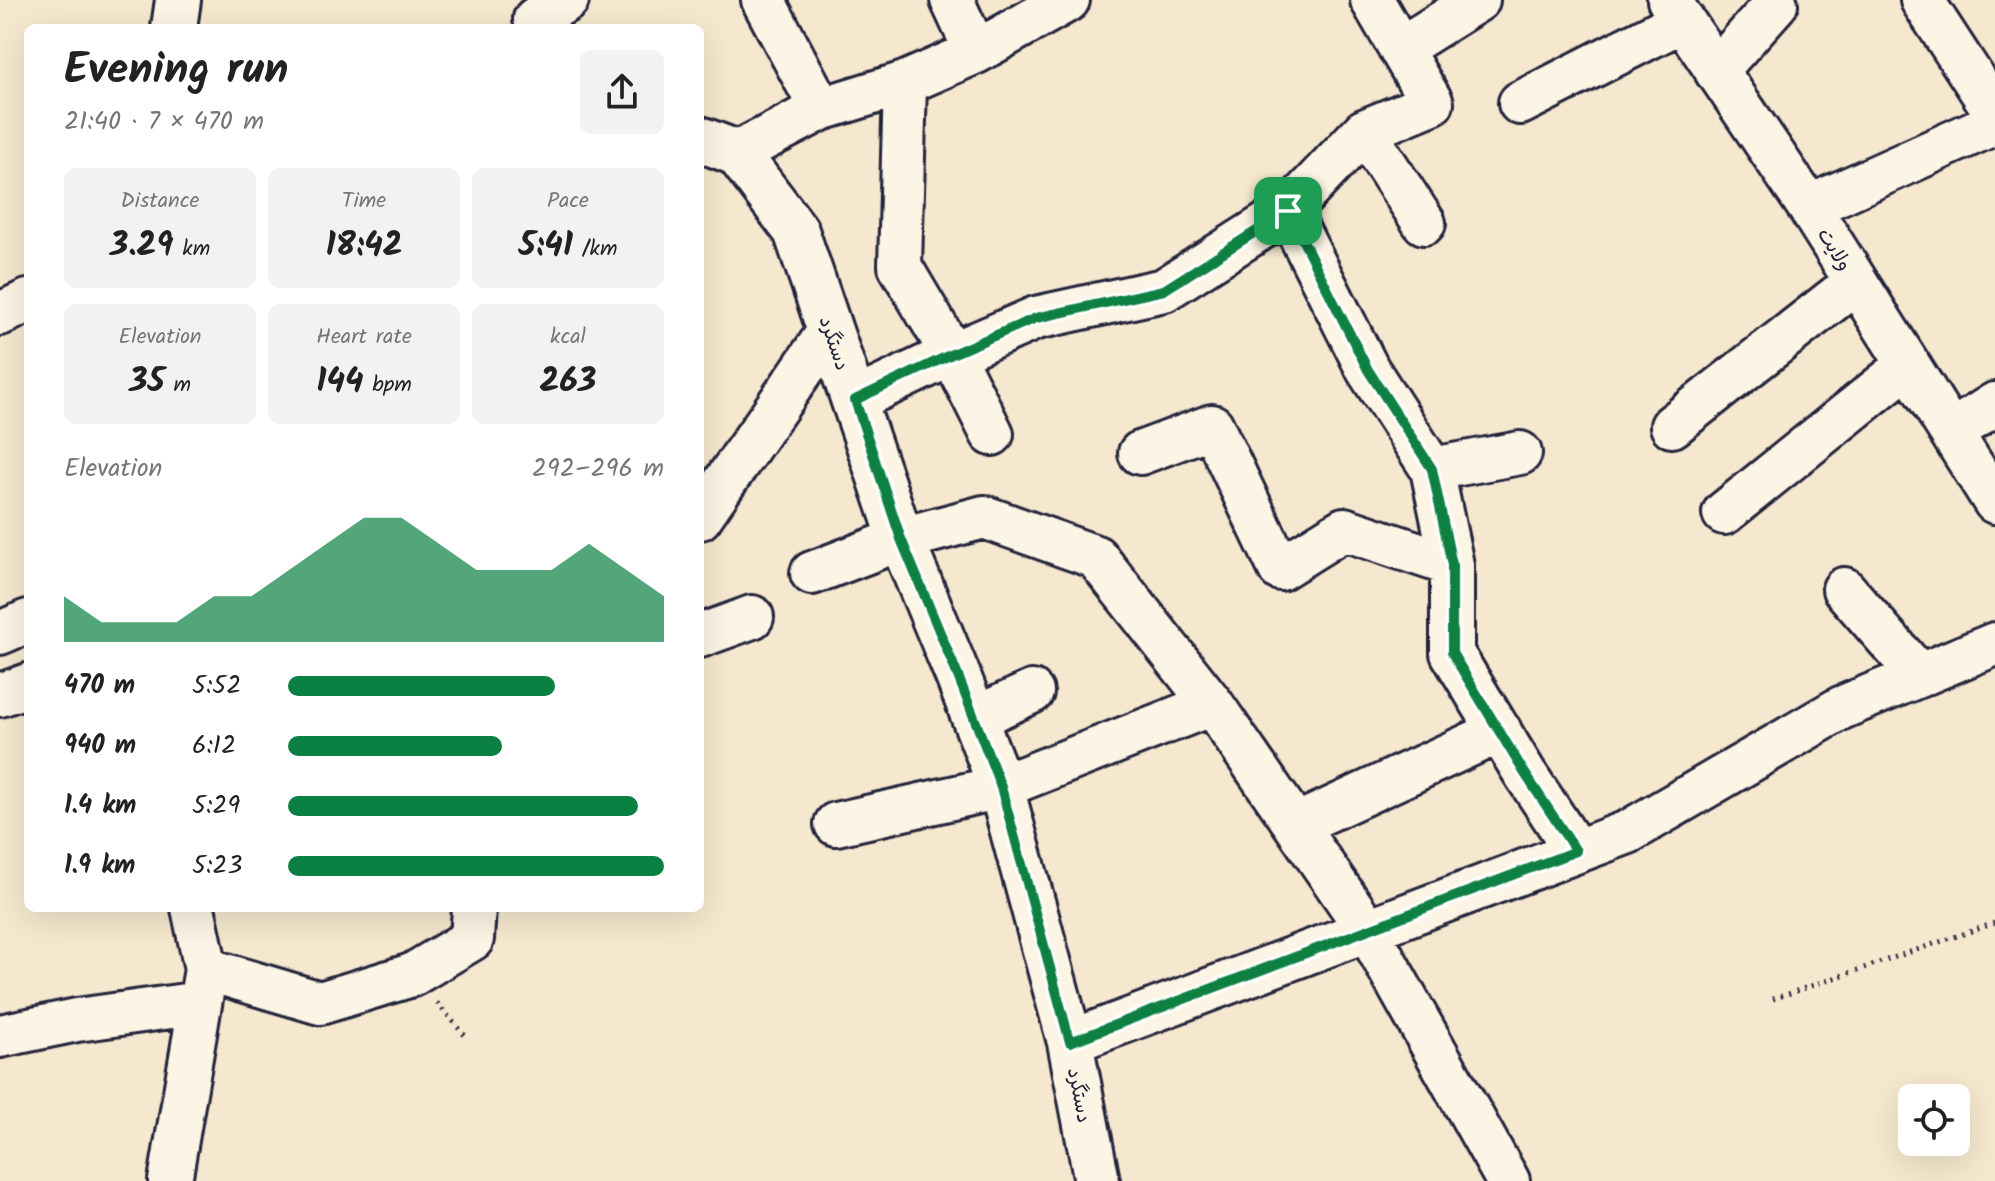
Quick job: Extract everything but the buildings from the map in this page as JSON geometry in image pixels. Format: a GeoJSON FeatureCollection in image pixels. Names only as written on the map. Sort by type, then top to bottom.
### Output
{"type":"FeatureCollection","features":[{"type":"Feature","properties":{"kind":"main road"},"geometry":{"type":"LineString","coordinates":[[175,24],[178,0]]}},
{"type":"Feature","properties":{"kind":"main road","name":"دستگرد"},"geometry":{"type":"LineString","coordinates":[[718,146],[796,231],[901,539],[1001,787],[1070,1042],[1097,1181]]}},
{"type":"Feature","properties":{"kind":"street"},"geometry":{"type":"LineString","coordinates":[[763,0],[821,109]]}},
{"type":"Feature","properties":{"kind":"street"},"geometry":{"type":"LineString","coordinates":[[952,0],[976,52]]}},
{"type":"Feature","properties":{"kind":"street"},"geometry":{"type":"LineString","coordinates":[[718,146],[905,83],[976,52],[1068,0]]}},
{"type":"Feature","properties":{"kind":"street"},"geometry":{"type":"LineString","coordinates":[[855,400],[1036,318],[1164,290],[1288,211],[1364,131],[1432,103],[1372,0]]}},
{"type":"Feature","properties":{"kind":"street"},"geometry":{"type":"LineString","coordinates":[[1400,49],[1478,0]]}},
{"type":"Feature","properties":{"kind":"street"},"geometry":{"type":"LineString","coordinates":[[1922,0],[1995,112]]}},
{"type":"Feature","properties":{"kind":"street"},"geometry":{"type":"LineString","coordinates":[[1716,71],[1776,4]]}},
{"type":"Feature","properties":{"kind":"street"},"geometry":{"type":"LineString","coordinates":[[1520,103],[1676,10]]}},
{"type":"Feature","properties":{"kind":"street","name":"ولایت"},"geometry":{"type":"LineString","coordinates":[[1676,10],[1809,207],[1995,502]]}},
{"type":"Feature","properties":{"kind":"street"},"geometry":{"type":"LineString","coordinates":[[905,83],[900,266],[952,354],[992,434]]}},
{"type":"Feature","properties":{"kind":"street"},"geometry":{"type":"LineString","coordinates":[[1809,207],[1995,123]]}},
{"type":"Feature","properties":{"kind":"street"},"geometry":{"type":"LineString","coordinates":[[1364,131],[1424,223]]}},
{"type":"Feature","properties":{"kind":"street"},"geometry":{"type":"LineString","coordinates":[[1288,211],[1368,370],[1432,469],[1452,565],[1452,653],[1576,851]]}},
{"type":"Feature","properties":{"kind":"street"},"geometry":{"type":"LineString","coordinates":[[1672,426],[1856,282]]}},
{"type":"Feature","properties":{"kind":"street"},"geometry":{"type":"LineString","coordinates":[[704,512],[830,330]]}},
{"type":"Feature","properties":{"kind":"street"},"geometry":{"type":"LineString","coordinates":[[1724,513],[1908,365]]}},
{"type":"Feature","properties":{"kind":"street"},"geometry":{"type":"LineString","coordinates":[[1951,432],[1995,404]]}},
{"type":"Feature","properties":{"kind":"street"},"geometry":{"type":"LineString","coordinates":[[1140,453],[1212,426],[1280,569],[1344,529],[1452,565]]}},
{"type":"Feature","properties":{"kind":"street"},"geometry":{"type":"LineString","coordinates":[[1432,469],[1520,453]]}},
{"type":"Feature","properties":{"kind":"street"},"geometry":{"type":"LineString","coordinates":[[812,573],[901,539],[984,517],[1096,557],[1212,704],[1367,929],[1508,1181]]}},
{"type":"Feature","properties":{"kind":"street"},"geometry":{"type":"LineString","coordinates":[[1844,589],[1919,675]]}},
{"type":"Feature","properties":{"kind":"street"},"geometry":{"type":"LineString","coordinates":[[704,635],[752,617]]}},
{"type":"Feature","properties":{"kind":"street"},"geometry":{"type":"LineString","coordinates":[[0,633],[24,623]]}},
{"type":"Feature","properties":{"kind":"street"},"geometry":{"type":"LineString","coordinates":[[1070,1042],[1628,832],[1841,708],[1995,644]]}},
{"type":"Feature","properties":{"kind":"street"},"geometry":{"type":"LineString","coordinates":[[0,695],[24,686]]}},
{"type":"Feature","properties":{"kind":"street"},"geometry":{"type":"LineString","coordinates":[[975,718],[1032,692]]}},
{"type":"Feature","properties":{"kind":"street"},"geometry":{"type":"LineString","coordinates":[[836,824],[1001,787],[1212,704]]}},
{"type":"Feature","properties":{"kind":"street"},"geometry":{"type":"LineString","coordinates":[[1296,825],[1500,731]]}},
{"type":"Feature","properties":{"kind":"street"},"geometry":{"type":"LineString","coordinates":[[170,1181],[203,986],[194,912]]}},
{"type":"Feature","properties":{"kind":"street"},"geometry":{"type":"LineString","coordinates":[[0,1036],[77,1020],[203,986],[320,1003],[412,975],[472,939],[474,912]]}},
{"type":"Feature","properties":{"kind":"path"},"geometry":{"type":"LineString","coordinates":[[1773,999],[1995,923]]}},
{"type":"Feature","properties":{"kind":"path"},"geometry":{"type":"LineString","coordinates":[[412,975],[468,1039]]}},
{"type":"Feature","properties":{"kind":"route"},"geometry":{"type":"LineString","coordinates":[[1288,211],[1368,370],[1432,469],[1452,565],[1452,653],[1576,851],[1070,1042],[1001,787],[901,539],[855,400],[1036,318],[1164,290],[1288,211]]}}]}
